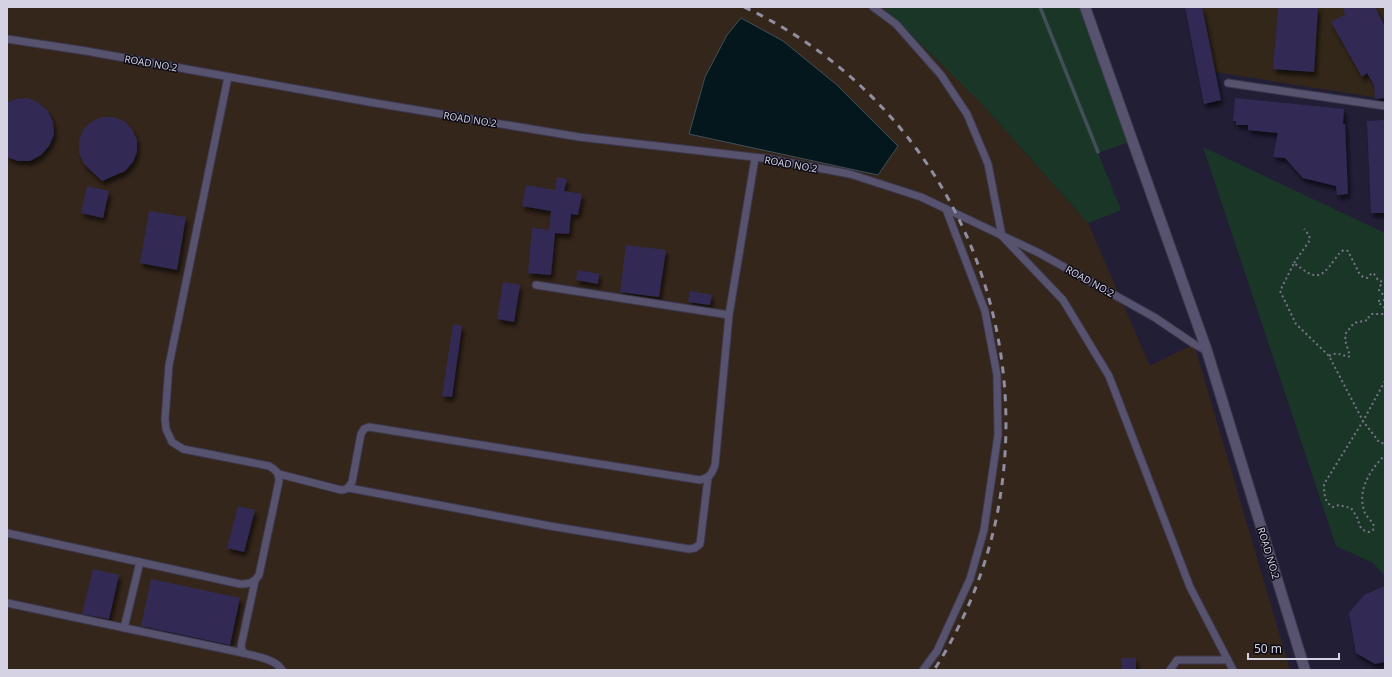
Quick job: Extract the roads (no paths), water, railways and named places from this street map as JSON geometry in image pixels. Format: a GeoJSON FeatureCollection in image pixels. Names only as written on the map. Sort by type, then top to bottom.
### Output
{"type":"FeatureCollection","features":[{"type":"Feature","properties":{"kind":"street"},"geometry":{"type":"LineString","coordinates":[[1085,7],[1207,351]]}},
{"type":"Feature","properties":{"kind":"street","name":"ROAD NO.2"},"geometry":{"type":"LineString","coordinates":[[1207,351],[1305,670]]}},
{"type":"Feature","properties":{"kind":"lane"},"geometry":{"type":"LineString","coordinates":[[873,7],[896,24],[942,75],[967,114],[988,164],[1002,236],[1063,300],[1109,376],[1190,586],[1233,670]]}},
{"type":"Feature","properties":{"kind":"lane","name":"ROAD NO.2"},"geometry":{"type":"LineString","coordinates":[[7,39],[86,51],[578,137],[770,159],[850,174],[921,197],[1039,253],[1154,317],[1207,351]]}},
{"type":"Feature","properties":{"kind":"lane"},"geometry":{"type":"LineString","coordinates":[[7,533],[240,584],[249,584],[255,581],[259,576],[279,481],[279,474],[276,469],[269,466],[183,449],[175,445],[169,437],[164,419],[169,365],[228,77]]}},
{"type":"Feature","properties":{"kind":"lane"},"geometry":{"type":"LineString","coordinates":[[1228,83],[1385,106]]}},
{"type":"Feature","properties":{"kind":"lane"},"geometry":{"type":"LineString","coordinates":[[279,474],[341,490],[349,488],[550,526],[689,549],[695,548],[700,544],[708,478],[715,465],[729,315],[755,158]]}},
{"type":"Feature","properties":{"kind":"lane"},"geometry":{"type":"LineString","coordinates":[[923,670],[937,651],[970,578],[984,530],[998,436],[997,375],[985,311],[946,209]]}},
{"type":"Feature","properties":{"kind":"lane"},"geometry":{"type":"LineString","coordinates":[[536,285],[729,315]]}},
{"type":"Feature","properties":{"kind":"lane"},"geometry":{"type":"LineString","coordinates":[[349,488],[352,482],[361,434],[364,429],[369,427],[700,480],[708,478]]}},
{"type":"Feature","properties":{"kind":"lane"},"geometry":{"type":"LineString","coordinates":[[124,628],[140,562]]}},
{"type":"Feature","properties":{"kind":"lane"},"geometry":{"type":"LineString","coordinates":[[243,653],[241,646],[255,581]]}},
{"type":"Feature","properties":{"kind":"lane"},"geometry":{"type":"LineString","coordinates":[[7,603],[243,653],[275,663],[282,668],[282,670]]}},
{"type":"Feature","properties":{"kind":"lane"},"geometry":{"type":"LineString","coordinates":[[1170,670],[1177,660],[1228,660]]}},
{"type":"Feature","properties":{"kind":"water"},"geometry":{"type":"Polygon","coordinates":[[[741,18],[783,41],[837,85],[898,146],[878,175],[689,134],[705,77],[727,35],[741,18]]]}},
{"type":"Feature","properties":{"kind":"waterway"},"geometry":{"type":"LineString","coordinates":[[1040,7],[1098,152]]}},
{"type":"Feature","properties":{"kind":"railway"},"geometry":{"type":"LineString","coordinates":[[744,7],[812,46],[870,95],[919,153],[958,217],[986,287],[1002,361],[1006,437],[997,515],[987,556],[973,596],[955,634],[934,670]]}}]}
